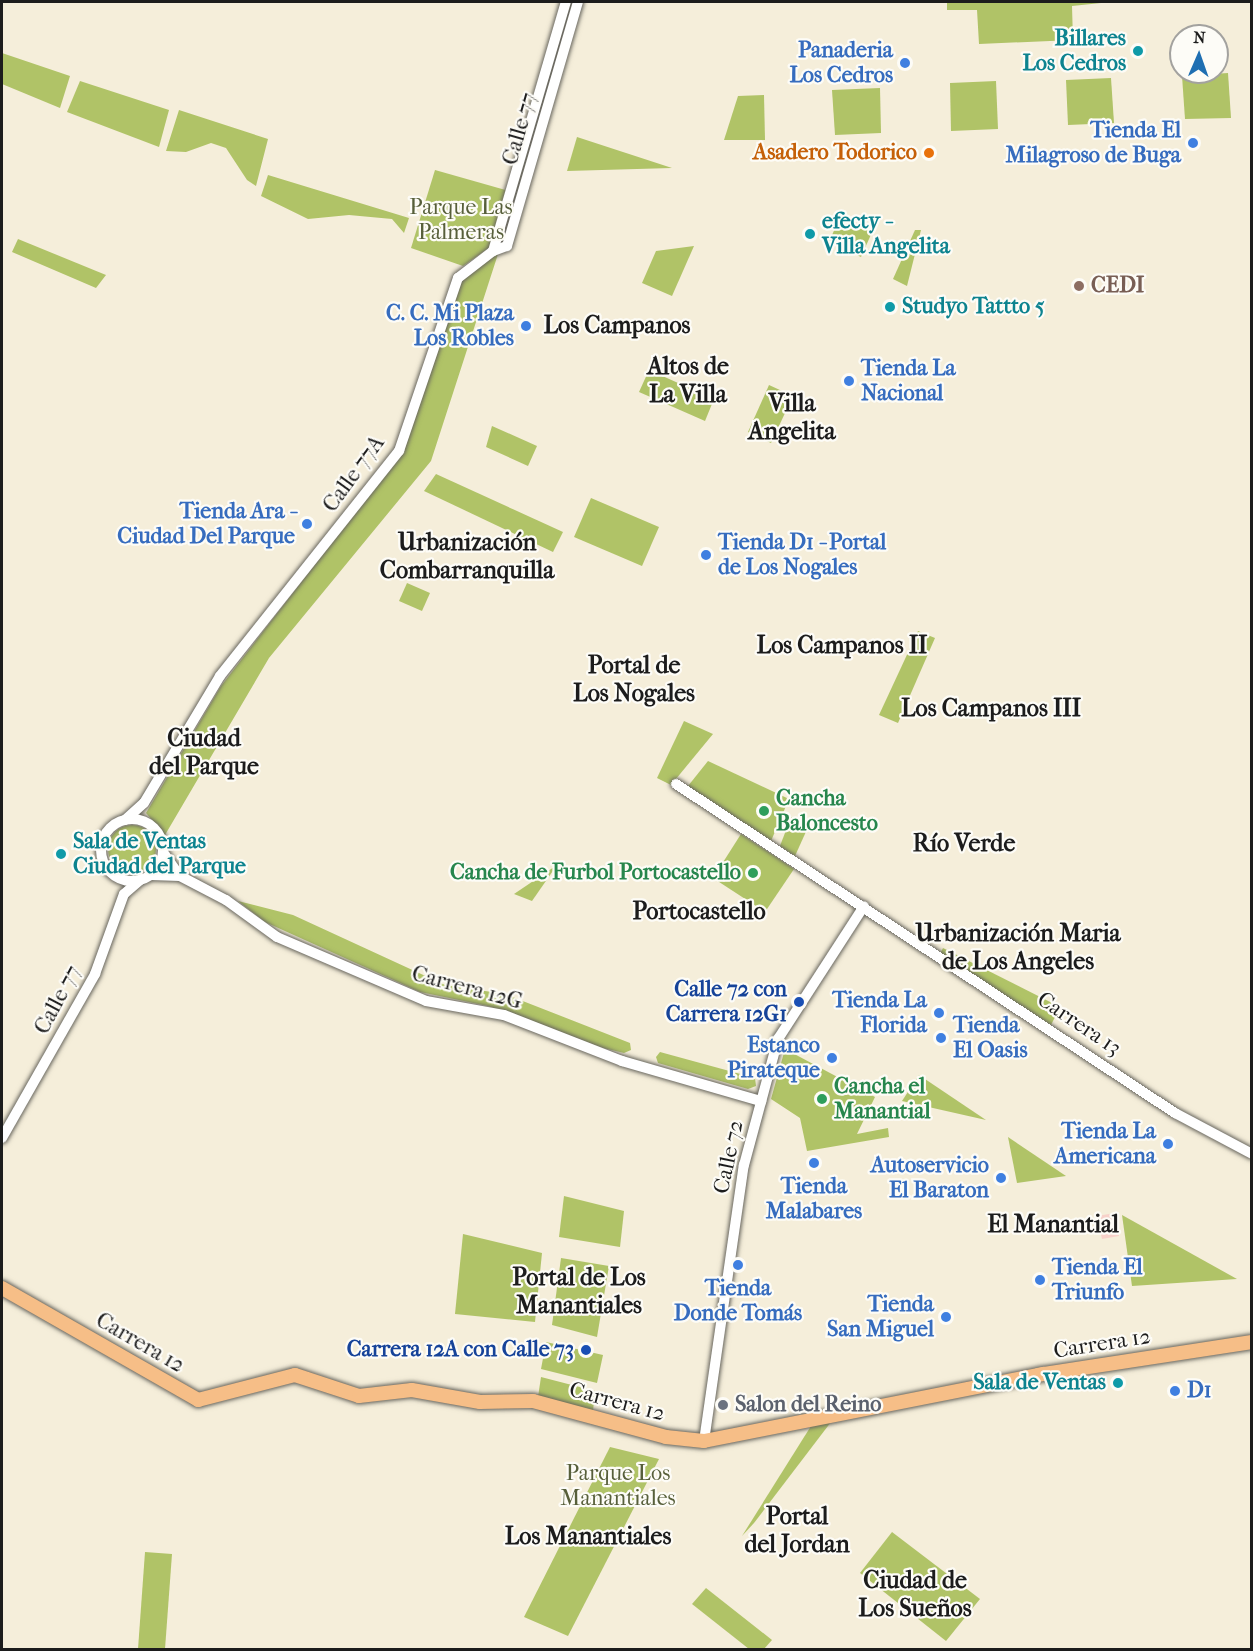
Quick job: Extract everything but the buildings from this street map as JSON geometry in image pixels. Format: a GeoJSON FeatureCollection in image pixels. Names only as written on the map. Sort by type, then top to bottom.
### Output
{"type":"FeatureCollection","features":[{"type":"Feature","properties":{"kind":"main road","name":"Carrera 12"},"geometry":{"type":"LineString","coordinates":[[2,1287],[198,1400],[295,1375],[359,1396],[412,1390],[480,1402],[533,1401],[666,1437],[704,1442],[1043,1374],[1251,1342]]}},
{"type":"Feature","properties":{"kind":"street","name":"Calle 77"},"geometry":{"type":"LineString","coordinates":[[493,251],[566,2]]}},
{"type":"Feature","properties":{"kind":"street","name":"Calle 77"},"geometry":{"type":"LineString","coordinates":[[493,251],[507,246],[578,2]]}},
{"type":"Feature","properties":{"kind":"street","name":"Calle 77A"},"geometry":{"type":"LineString","coordinates":[[125,820],[144,803],[220,676],[399,450],[458,278],[493,251]]}},
{"type":"Feature","properties":{"kind":"street","name":"Carrera 13"},"geometry":{"type":"LineString","coordinates":[[676,784],[1175,1113],[1251,1154]]}},
{"type":"Feature","properties":{"kind":"street"},"geometry":{"type":"LineString","coordinates":[[125,820],[152,826],[163,852],[146,877],[132,881],[113,874],[102,858],[103,839],[116,824],[125,820]]}},
{"type":"Feature","properties":{"kind":"street","name":"Carrera 12G"},"geometry":{"type":"LineString","coordinates":[[163,852],[180,876],[226,900],[277,937],[418,998],[504,1015],[622,1061],[761,1101]]}},
{"type":"Feature","properties":{"kind":"street","name":"Carrera 12G"},"geometry":{"type":"LineString","coordinates":[[146,877],[180,876]]}},
{"type":"Feature","properties":{"kind":"street","name":"Calle 77"},"geometry":{"type":"LineString","coordinates":[[2,1138],[95,974],[124,894],[146,877]]}},
{"type":"Feature","properties":{"kind":"street","name":"Calle 72"},"geometry":{"type":"LineString","coordinates":[[704,1442],[744,1165],[780,1034],[864,906]]}},
{"type":"Feature","properties":{"kind":"shaded area"},"geometry":{"type":"Polygon","coordinates":[[[1115,1213],[1119,1236],[1102,1239],[1097,1216],[1115,1213]]]}},
{"type":"Feature","properties":{"kind":"green space"},"geometry":{"type":"Polygon","coordinates":[[[947,2],[1101,3],[1072,6],[1073,40],[979,44],[977,10],[947,10],[947,2]]]}},
{"type":"Feature","properties":{"kind":"green space"},"geometry":{"type":"Polygon","coordinates":[[[2,53],[70,76],[60,108],[2,84],[2,53]]]}},
{"type":"Feature","properties":{"kind":"green space"},"geometry":{"type":"Polygon","coordinates":[[[1111,78],[1114,123],[1068,125],[1066,80],[1111,78]]]}},
{"type":"Feature","properties":{"kind":"green space"},"geometry":{"type":"Polygon","coordinates":[[[80,81],[169,110],[159,147],[67,112],[80,81]]]}},
{"type":"Feature","properties":{"kind":"green space"},"geometry":{"type":"Polygon","coordinates":[[[996,81],[998,129],[951,131],[950,83],[996,81]]]}},
{"type":"Feature","properties":{"kind":"green space"},"geometry":{"type":"Polygon","coordinates":[[[1183,84],[1229,84],[1231,118],[1185,119],[1183,84]]]}},
{"type":"Feature","properties":{"kind":"green space"},"geometry":{"type":"Polygon","coordinates":[[[880,88],[881,133],[835,135],[832,90],[880,88]]]}},
{"type":"Feature","properties":{"kind":"green space"},"geometry":{"type":"Polygon","coordinates":[[[764,95],[765,140],[724,140],[738,96],[764,95]]]}},
{"type":"Feature","properties":{"kind":"green space"},"geometry":{"type":"Polygon","coordinates":[[[179,110],[268,139],[256,186],[247,180],[226,148],[211,143],[186,152],[166,151],[179,110]]]}},
{"type":"Feature","properties":{"kind":"green space"},"geometry":{"type":"Polygon","coordinates":[[[577,137],[672,168],[567,171],[577,137]]]}},
{"type":"Feature","properties":{"kind":"green space","name":"Parque Las Palmeras"},"geometry":{"type":"Polygon","coordinates":[[[435,170],[509,191],[493,245],[463,266],[411,248],[435,170]]]}},
{"type":"Feature","properties":{"kind":"green space"},"geometry":{"type":"Polygon","coordinates":[[[268,175],[409,218],[404,233],[392,219],[349,215],[308,219],[261,196],[268,175]]]}},
{"type":"Feature","properties":{"kind":"green space"},"geometry":{"type":"Polygon","coordinates":[[[836,226],[873,230],[861,257],[829,242],[836,226]]]}},
{"type":"Feature","properties":{"kind":"green space"},"geometry":{"type":"Polygon","coordinates":[[[915,230],[921,230],[907,286],[893,279],[915,230]]]}},
{"type":"Feature","properties":{"kind":"green space"},"geometry":{"type":"Polygon","coordinates":[[[18,239],[106,275],[96,288],[12,252],[18,239]]]}},
{"type":"Feature","properties":{"kind":"green space"},"geometry":{"type":"Polygon","coordinates":[[[694,246],[672,296],[642,283],[656,251],[694,246]]]}},
{"type":"Feature","properties":{"kind":"green space"},"geometry":{"type":"Polygon","coordinates":[[[499,251],[431,461],[269,658],[165,835],[146,813],[221,686],[401,453],[458,284],[499,251]]]}},
{"type":"Feature","properties":{"kind":"green space"},"geometry":{"type":"Polygon","coordinates":[[[649,370],[714,399],[705,421],[639,392],[649,370]]]}},
{"type":"Feature","properties":{"kind":"green space"},"geometry":{"type":"Polygon","coordinates":[[[769,385],[793,396],[771,443],[748,432],[769,385]]]}},
{"type":"Feature","properties":{"kind":"green space"},"geometry":{"type":"Polygon","coordinates":[[[492,426],[537,446],[528,466],[486,447],[492,426]]]}},
{"type":"Feature","properties":{"kind":"green space"},"geometry":{"type":"Polygon","coordinates":[[[436,474],[563,532],[553,552],[424,491],[436,474]]]}},
{"type":"Feature","properties":{"kind":"green space"},"geometry":{"type":"Polygon","coordinates":[[[591,498],[659,527],[642,566],[574,537],[591,498]]]}},
{"type":"Feature","properties":{"kind":"green space"},"geometry":{"type":"Polygon","coordinates":[[[407,583],[430,593],[422,611],[399,601],[407,583]]]}},
{"type":"Feature","properties":{"kind":"green space"},"geometry":{"type":"Polygon","coordinates":[[[918,631],[935,638],[898,723],[879,715],[918,631]]]}},
{"type":"Feature","properties":{"kind":"green space"},"geometry":{"type":"Polygon","coordinates":[[[684,721],[713,734],[671,785],[657,778],[684,721]]]}},
{"type":"Feature","properties":{"kind":"green space"},"geometry":{"type":"Polygon","coordinates":[[[708,761],[789,799],[771,841],[688,786],[708,761]]]}},
{"type":"Feature","properties":{"kind":"green space"},"geometry":{"type":"Polygon","coordinates":[[[791,817],[809,825],[795,856],[780,846],[791,817]]]}},
{"type":"Feature","properties":{"kind":"green space"},"geometry":{"type":"Polygon","coordinates":[[[127,825],[137,825],[149,832],[156,844],[156,854],[149,866],[137,873],[127,873],[112,862],[108,854],[108,844],[119,829],[127,825]]]}},
{"type":"Feature","properties":{"kind":"green space","name":"Cancha de Furbol Portocastello"},"geometry":{"type":"Polygon","coordinates":[[[741,834],[794,869],[765,912],[713,878],[741,834]]]}},
{"type":"Feature","properties":{"kind":"green space"},"geometry":{"type":"Polygon","coordinates":[[[557,865],[532,901],[514,894],[557,865]]]}},
{"type":"Feature","properties":{"kind":"green space"},"geometry":{"type":"Polygon","coordinates":[[[238,901],[293,915],[445,985],[505,994],[630,1043],[631,1050],[624,1053],[603,1048],[488,1006],[420,992],[265,922],[238,901]]]}},
{"type":"Feature","properties":{"kind":"green space"},"geometry":{"type":"Polygon","coordinates":[[[943,948],[1060,1007],[1051,1025],[940,954],[943,948]]]}},
{"type":"Feature","properties":{"kind":"green space"},"geometry":{"type":"Polygon","coordinates":[[[785,1049],[875,1097],[857,1134],[888,1128],[889,1137],[807,1151],[800,1118],[771,1099],[785,1049]]]}},
{"type":"Feature","properties":{"kind":"green space"},"geometry":{"type":"Polygon","coordinates":[[[660,1052],[755,1078],[756,1086],[748,1089],[658,1063],[656,1057],[660,1052]]]}},
{"type":"Feature","properties":{"kind":"green space"},"geometry":{"type":"Polygon","coordinates":[[[919,1075],[986,1120],[902,1101],[919,1075]]]}},
{"type":"Feature","properties":{"kind":"green space"},"geometry":{"type":"Polygon","coordinates":[[[1008,1137],[1066,1176],[1017,1183],[1008,1137]]]}},
{"type":"Feature","properties":{"kind":"green space"},"geometry":{"type":"Polygon","coordinates":[[[564,1196],[624,1211],[620,1247],[559,1237],[564,1196]]]}},
{"type":"Feature","properties":{"kind":"green space"},"geometry":{"type":"Polygon","coordinates":[[[1122,1215],[1237,1279],[1132,1286],[1122,1215]]]}},
{"type":"Feature","properties":{"kind":"green space"},"geometry":{"type":"Polygon","coordinates":[[[463,1234],[542,1253],[535,1322],[455,1314],[463,1234]]]}},
{"type":"Feature","properties":{"kind":"green space"},"geometry":{"type":"Polygon","coordinates":[[[561,1258],[609,1266],[597,1337],[552,1325],[561,1258]]]}},
{"type":"Feature","properties":{"kind":"green space"},"geometry":{"type":"Polygon","coordinates":[[[546,1342],[603,1355],[597,1383],[541,1369],[546,1342]]]}},
{"type":"Feature","properties":{"kind":"green space"},"geometry":{"type":"Polygon","coordinates":[[[541,1377],[595,1391],[593,1411],[538,1397],[541,1377]]]}},
{"type":"Feature","properties":{"kind":"green space"},"geometry":{"type":"Polygon","coordinates":[[[831,1422],[754,1523],[742,1536],[811,1426],[831,1422]]]}},
{"type":"Feature","properties":{"kind":"green space","name":"Parque Los Manantiales"},"geometry":{"type":"Polygon","coordinates":[[[610,1447],[659,1459],[568,1636],[524,1617],[610,1447]]]}},
{"type":"Feature","properties":{"kind":"green space"},"geometry":{"type":"Polygon","coordinates":[[[892,1532],[980,1599],[946,1641],[860,1573],[892,1532]]]}},
{"type":"Feature","properties":{"kind":"green space"},"geometry":{"type":"Polygon","coordinates":[[[145,1552],[172,1554],[165,1649],[138,1649],[145,1552]]]}},
{"type":"Feature","properties":{"kind":"green space"},"geometry":{"type":"Polygon","coordinates":[[[706,1588],[772,1640],[764,1649],[749,1649],[692,1604],[706,1588]]]}},
{"type":"Feature","properties":{"kind":"place","name":"Billares Los Cedros"},"geometry":{"type":"Point","coordinates":[1138,51]}},
{"type":"Feature","properties":{"kind":"place","name":"Panaderia Los Cedros"},"geometry":{"type":"Point","coordinates":[905,63]}},
{"type":"Feature","properties":{"kind":"place","name":"Tienda El Milagroso de Buga"},"geometry":{"type":"Point","coordinates":[1193,143]}},
{"type":"Feature","properties":{"kind":"place","name":"Asadero Todorico"},"geometry":{"type":"Point","coordinates":[929,153]}},
{"type":"Feature","properties":{"kind":"place","name":"efecty - Villa Angelita"},"geometry":{"type":"Point","coordinates":[810,234]}},
{"type":"Feature","properties":{"kind":"place","name":"CEDI"},"geometry":{"type":"Point","coordinates":[1079,286]}},
{"type":"Feature","properties":{"kind":"place","name":"Studyo Tattto 5"},"geometry":{"type":"Point","coordinates":[890,307]}},
{"type":"Feature","properties":{"kind":"place","name":"C. C. Mi Plaza Los Robles"},"geometry":{"type":"Point","coordinates":[526,326]}},
{"type":"Feature","properties":{"kind":"place","name":"Tienda La Nacional"},"geometry":{"type":"Point","coordinates":[849,381]}},
{"type":"Feature","properties":{"kind":"place","name":"Tienda Ara - Ciudad Del Parque"},"geometry":{"type":"Point","coordinates":[307,524]}},
{"type":"Feature","properties":{"kind":"place","name":"Tienda D1 - Portal de Los Nogales"},"geometry":{"type":"Point","coordinates":[706,555]}},
{"type":"Feature","properties":{"kind":"place","name":"Cancha Baloncesto"},"geometry":{"type":"Point","coordinates":[764,811]}},
{"type":"Feature","properties":{"kind":"place","name":"Sala de Ventas Ciudad del Parque"},"geometry":{"type":"Point","coordinates":[61,854]}},
{"type":"Feature","properties":{"kind":"place","name":"Cancha de Furbol Portocastello"},"geometry":{"type":"Point","coordinates":[753,873]}},
{"type":"Feature","properties":{"kind":"place","name":"Calle 72 con Carrera 12G1"},"geometry":{"type":"Point","coordinates":[799,1002]}},
{"type":"Feature","properties":{"kind":"place","name":"Tienda La Florida"},"geometry":{"type":"Point","coordinates":[939,1013]}},
{"type":"Feature","properties":{"kind":"place","name":"Tienda El Oasis"},"geometry":{"type":"Point","coordinates":[941,1038]}},
{"type":"Feature","properties":{"kind":"place","name":"Estanco Pirateque"},"geometry":{"type":"Point","coordinates":[832,1058]}},
{"type":"Feature","properties":{"kind":"place","name":"Cancha el Manantial"},"geometry":{"type":"Point","coordinates":[822,1099]}},
{"type":"Feature","properties":{"kind":"place","name":"Tienda La Americana"},"geometry":{"type":"Point","coordinates":[1168,1144]}},
{"type":"Feature","properties":{"kind":"place","name":"Tienda Malabares"},"geometry":{"type":"Point","coordinates":[814,1163]}},
{"type":"Feature","properties":{"kind":"place","name":"Autoservicio El Baraton"},"geometry":{"type":"Point","coordinates":[1001,1178]}},
{"type":"Feature","properties":{"kind":"place","name":"Tienda Donde Tomás"},"geometry":{"type":"Point","coordinates":[738,1265]}},
{"type":"Feature","properties":{"kind":"place","name":"Tienda El Triunfo"},"geometry":{"type":"Point","coordinates":[1040,1280]}},
{"type":"Feature","properties":{"kind":"place","name":"Tienda San Miguel"},"geometry":{"type":"Point","coordinates":[946,1317]}},
{"type":"Feature","properties":{"kind":"place","name":"Carrera 12A con Calle 73"},"geometry":{"type":"Point","coordinates":[586,1350]}},
{"type":"Feature","properties":{"kind":"place","name":"Sala de Ventas"},"geometry":{"type":"Point","coordinates":[1118,1383]}},
{"type":"Feature","properties":{"kind":"place","name":"D1"},"geometry":{"type":"Point","coordinates":[1175,1391]}},
{"type":"Feature","properties":{"kind":"place","name":"Salon del Reino"},"geometry":{"type":"Point","coordinates":[723,1405]}},
{"type":"Feature","properties":{"kind":"district","name":"Los Campanos"},"geometry":{"type":"Point","coordinates":[617,326]}},
{"type":"Feature","properties":{"kind":"district","name":"Altos de La Villa"},"geometry":{"type":"Point","coordinates":[688,381]}},
{"type":"Feature","properties":{"kind":"district","name":"Villa Angelita"},"geometry":{"type":"Point","coordinates":[792,418]}},
{"type":"Feature","properties":{"kind":"district","name":"Urbanización Combarranquilla"},"geometry":{"type":"Point","coordinates":[467,557]}},
{"type":"Feature","properties":{"kind":"district","name":"Los Campanos II"},"geometry":{"type":"Point","coordinates":[842,646]}},
{"type":"Feature","properties":{"kind":"district","name":"Portal de Los Nogales"},"geometry":{"type":"Point","coordinates":[634,680]}},
{"type":"Feature","properties":{"kind":"district","name":"Los Campanos III"},"geometry":{"type":"Point","coordinates":[991,709]}},
{"type":"Feature","properties":{"kind":"district","name":"Ciudad del Parque"},"geometry":{"type":"Point","coordinates":[204,753]}},
{"type":"Feature","properties":{"kind":"district","name":"Río Verde"},"geometry":{"type":"Point","coordinates":[964,844]}},
{"type":"Feature","properties":{"kind":"district","name":"Portocastello"},"geometry":{"type":"Point","coordinates":[699,912]}},
{"type":"Feature","properties":{"kind":"district","name":"Urbanización Maria de Los Angeles"},"geometry":{"type":"Point","coordinates":[1018,948]}},
{"type":"Feature","properties":{"kind":"district","name":"El Manantial"},"geometry":{"type":"Point","coordinates":[1053,1225]}},
{"type":"Feature","properties":{"kind":"district","name":"Portal de Los Manantiales"},"geometry":{"type":"Point","coordinates":[579,1292]}},
{"type":"Feature","properties":{"kind":"district","name":"Portal del Jordan"},"geometry":{"type":"Point","coordinates":[797,1531]}},
{"type":"Feature","properties":{"kind":"district","name":"Los Manantiales"},"geometry":{"type":"Point","coordinates":[588,1537]}},
{"type":"Feature","properties":{"kind":"district","name":"Ciudad de Los Sueños"},"geometry":{"type":"Point","coordinates":[915,1595]}}]}
